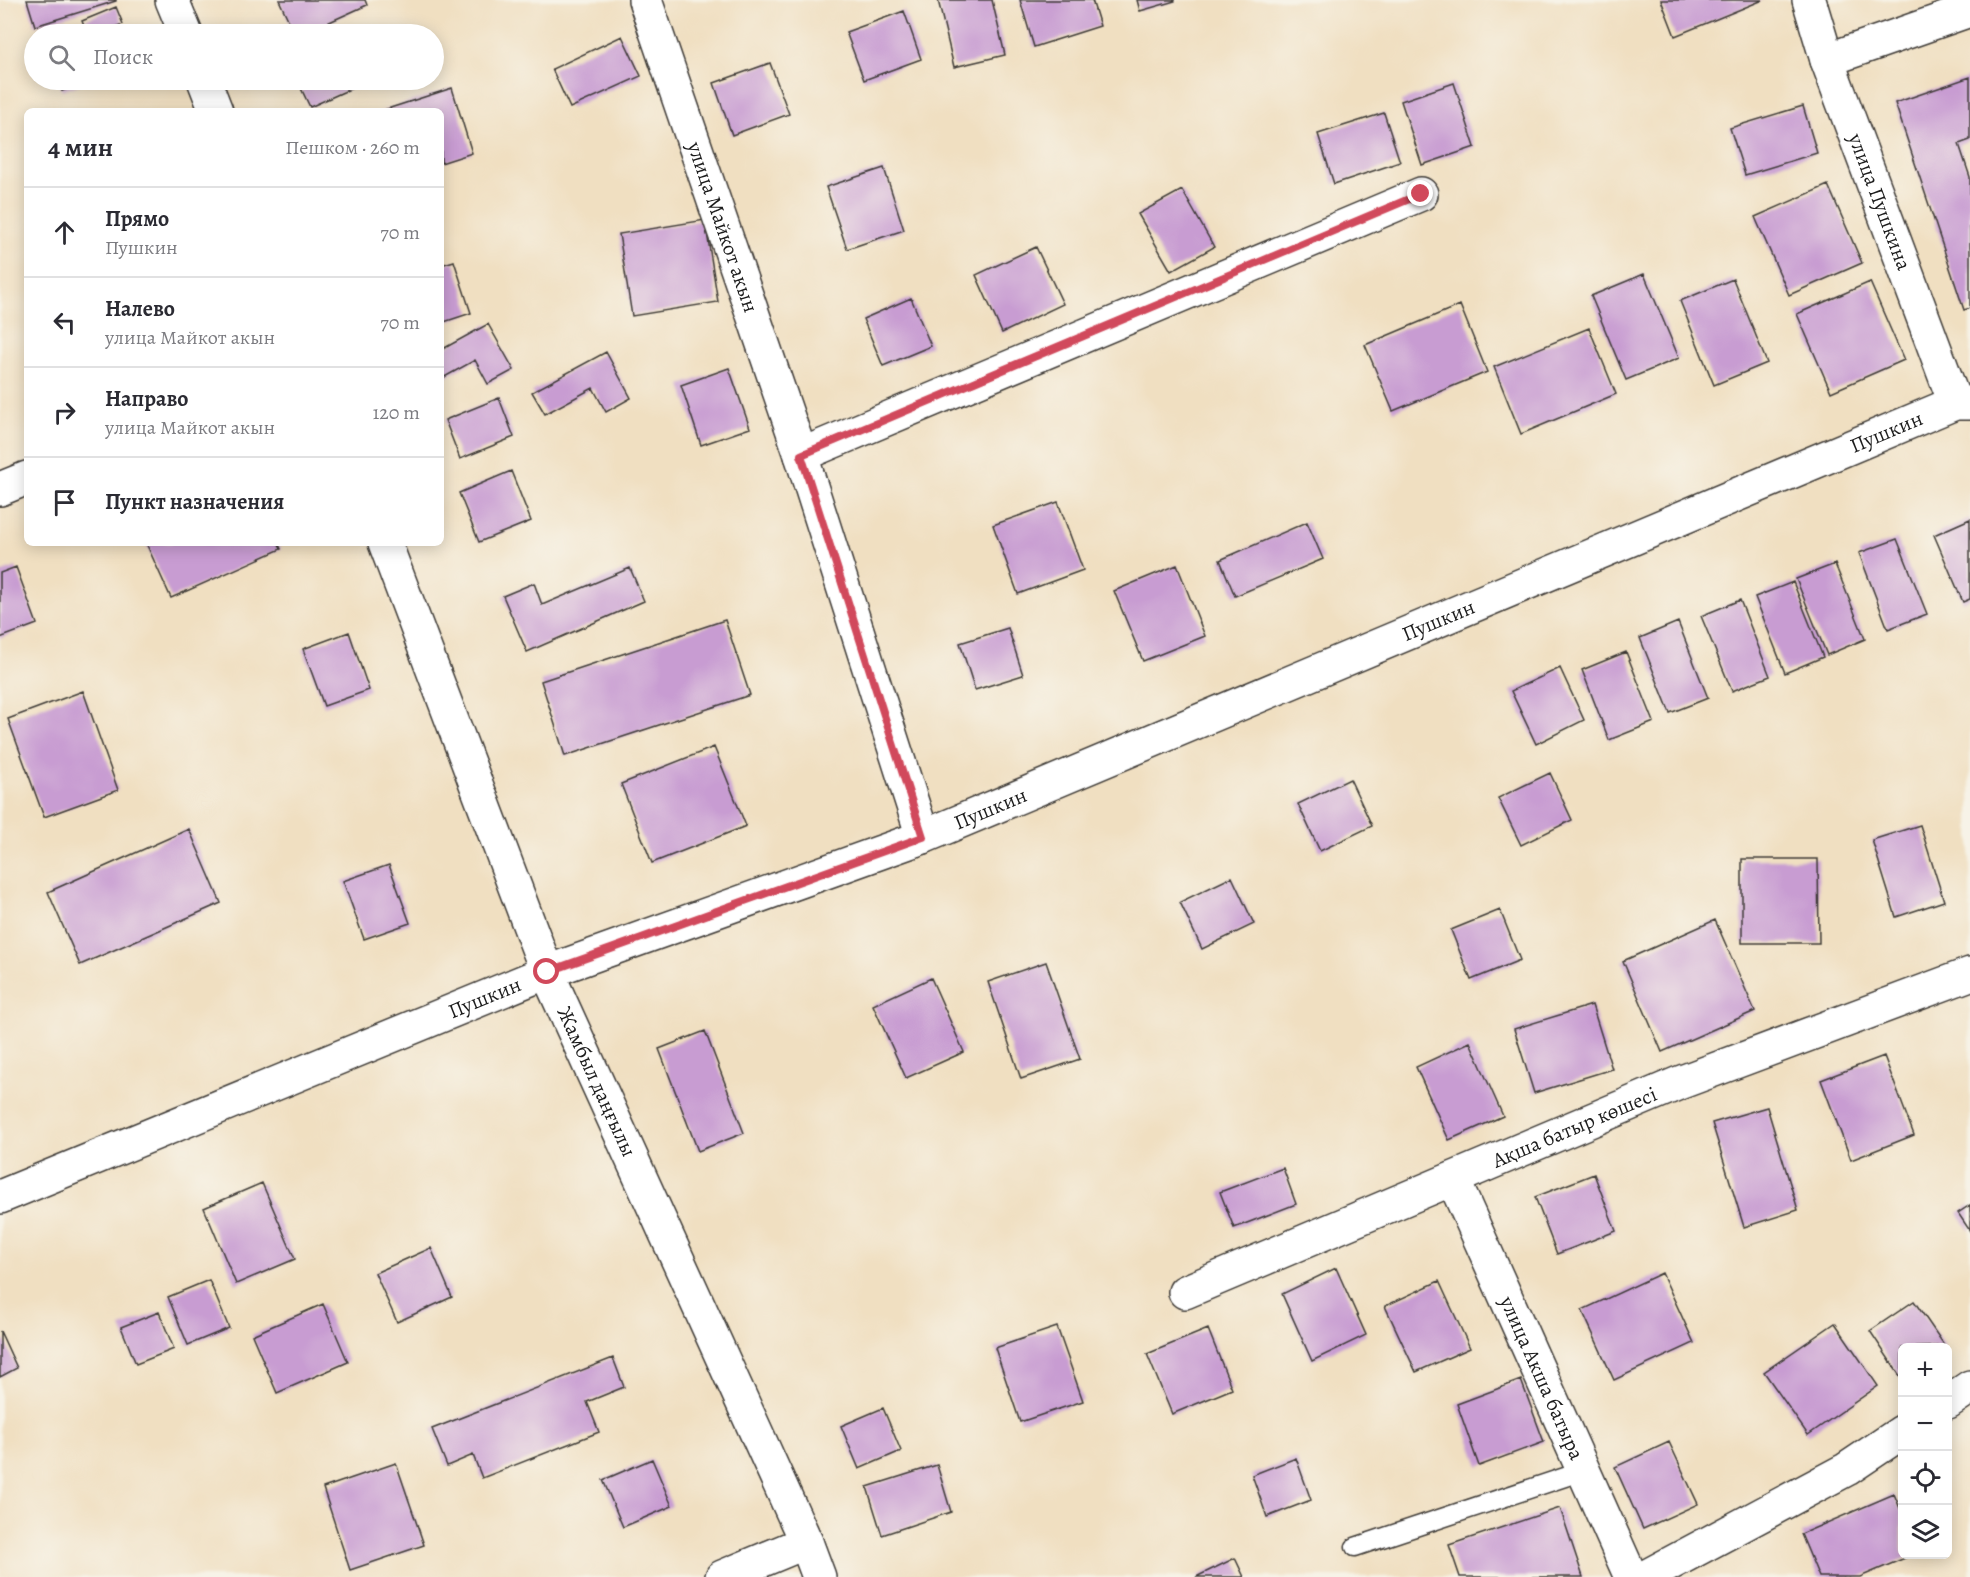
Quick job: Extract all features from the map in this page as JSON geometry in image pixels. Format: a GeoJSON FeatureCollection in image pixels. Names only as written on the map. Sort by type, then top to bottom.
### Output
{"type":"FeatureCollection","features":[{"type":"Feature","properties":{"kind":"street"},"geometry":{"type":"LineString","coordinates":[[172,0],[182,24]]}},
{"type":"Feature","properties":{"kind":"street","name":"улица Майкот акын"},"geometry":{"type":"LineString","coordinates":[[645,0],[801,455],[923,837]]}},
{"type":"Feature","properties":{"kind":"street","name":"улица Пушкина"},"geometry":{"type":"LineString","coordinates":[[1809,0],[1827,60],[1963,403]]}},
{"type":"Feature","properties":{"kind":"street"},"geometry":{"type":"LineString","coordinates":[[1827,60],[1970,10]]}},
{"type":"Feature","properties":{"kind":"street"},"geometry":{"type":"LineString","coordinates":[[208,90],[215,108]]}},
{"type":"Feature","properties":{"kind":"street"},"geometry":{"type":"LineString","coordinates":[[801,455],[1421,194]]}},
{"type":"Feature","properties":{"kind":"street","name":"Пушкин"},"geometry":{"type":"LineString","coordinates":[[0,1197],[547,972],[923,837],[1963,403]]}},
{"type":"Feature","properties":{"kind":"street"},"geometry":{"type":"LineString","coordinates":[[0,489],[24,479]]}},
{"type":"Feature","properties":{"kind":"street","name":"Жамбыл даңғылы"},"geometry":{"type":"LineString","coordinates":[[386,546],[547,972],[806,1542],[819,1577]]}},
{"type":"Feature","properties":{"kind":"street","name":"Ақша батыр көшесі"},"geometry":{"type":"LineString","coordinates":[[1185,1292],[1679,1083],[1970,974]]}},
{"type":"Feature","properties":{"kind":"street","name":"улица Акша батыра"},"geometry":{"type":"LineString","coordinates":[[1453,1179],[1631,1577]]}},
{"type":"Feature","properties":{"kind":"street"},"geometry":{"type":"LineString","coordinates":[[1952,1399],[1970,1387]]}},
{"type":"Feature","properties":{"kind":"street"},"geometry":{"type":"LineString","coordinates":[[1645,1577],[1847,1469],[1898,1435]]}},
{"type":"Feature","properties":{"kind":"street"},"geometry":{"type":"LineString","coordinates":[[722,1577],[806,1542]]}},
{"type":"Feature","properties":{"kind":"lane"},"geometry":{"type":"LineString","coordinates":[[1355,1547],[1583,1471]]}},
{"type":"Feature","properties":{"kind":"building"},"geometry":{"type":"Polygon","coordinates":[[[27,0],[116,0],[41,24],[34,24],[27,0]]]}},
{"type":"Feature","properties":{"kind":"building"},"geometry":{"type":"Polygon","coordinates":[[[279,0],[365,0],[367,5],[325,24],[290,24],[279,0]]]}},
{"type":"Feature","properties":{"kind":"building"},"geometry":{"type":"Polygon","coordinates":[[[938,0],[992,0],[1005,55],[954,67],[938,0]]]}},
{"type":"Feature","properties":{"kind":"building"},"geometry":{"type":"Polygon","coordinates":[[[1020,0],[1092,0],[1100,26],[1034,47],[1020,0]]]}},
{"type":"Feature","properties":{"kind":"building"},"geometry":{"type":"Polygon","coordinates":[[[1137,0],[1175,0],[1175,1],[1140,11],[1137,0]]]}},
{"type":"Feature","properties":{"kind":"building"},"geometry":{"type":"Polygon","coordinates":[[[1661,0],[1763,0],[1675,36],[1661,0]]]}},
{"type":"Feature","properties":{"kind":"building"},"geometry":{"type":"Polygon","coordinates":[[[116,7],[123,24],[83,24],[82,21],[116,7]]]}},
{"type":"Feature","properties":{"kind":"building"},"geometry":{"type":"Polygon","coordinates":[[[904,11],[921,59],[864,80],[846,32],[904,11]]]}},
{"type":"Feature","properties":{"kind":"building"},"geometry":{"type":"Polygon","coordinates":[[[622,36],[641,76],[570,108],[552,69],[622,36]]]}},
{"type":"Feature","properties":{"kind":"building"},"geometry":{"type":"Polygon","coordinates":[[[770,63],[789,114],[732,135],[714,83],[770,63]]]}},
{"type":"Feature","properties":{"kind":"building"},"geometry":{"type":"Polygon","coordinates":[[[1970,77],[1970,140],[1959,144],[1970,177],[1970,308],[1964,310],[1895,103],[1970,77]]]}},
{"type":"Feature","properties":{"kind":"building"},"geometry":{"type":"Polygon","coordinates":[[[1454,83],[1475,147],[1422,165],[1401,101],[1454,83]]]}},
{"type":"Feature","properties":{"kind":"building"},"geometry":{"type":"Polygon","coordinates":[[[452,88],[472,153],[444,162],[444,108],[390,108],[452,88]]]}},
{"type":"Feature","properties":{"kind":"building"},"geometry":{"type":"Polygon","coordinates":[[[302,90],[348,90],[310,107],[302,90]]]}},
{"type":"Feature","properties":{"kind":"building"},"geometry":{"type":"Polygon","coordinates":[[[1803,106],[1817,153],[1745,175],[1730,128],[1803,106]]]}},
{"type":"Feature","properties":{"kind":"building"},"geometry":{"type":"Polygon","coordinates":[[[1384,113],[1400,162],[1334,184],[1318,134],[1384,113]]]}},
{"type":"Feature","properties":{"kind":"building"},"geometry":{"type":"Polygon","coordinates":[[[884,168],[904,230],[847,249],[826,187],[884,168]]]}},
{"type":"Feature","properties":{"kind":"building"},"geometry":{"type":"Polygon","coordinates":[[[1828,185],[1862,263],[1789,295],[1755,217],[1828,185]]]}},
{"type":"Feature","properties":{"kind":"building"},"geometry":{"type":"Polygon","coordinates":[[[1182,190],[1214,247],[1171,271],[1138,214],[1182,190]]]}},
{"type":"Feature","properties":{"kind":"building"},"geometry":{"type":"Polygon","coordinates":[[[705,220],[718,302],[632,316],[619,234],[705,220]]]}},
{"type":"Feature","properties":{"kind":"building"},"geometry":{"type":"Polygon","coordinates":[[[1036,247],[1063,304],[1002,333],[976,275],[1036,247]]]}},
{"type":"Feature","properties":{"kind":"building"},"geometry":{"type":"Polygon","coordinates":[[[454,261],[471,313],[444,322],[444,264],[454,261]]]}},
{"type":"Feature","properties":{"kind":"building"},"geometry":{"type":"Polygon","coordinates":[[[1644,274],[1679,358],[1626,380],[1591,296],[1644,274]]]}},
{"type":"Feature","properties":{"kind":"building"},"geometry":{"type":"Polygon","coordinates":[[[1733,279],[1767,363],[1714,385],[1680,301],[1733,279]]]}},
{"type":"Feature","properties":{"kind":"building"},"geometry":{"type":"Polygon","coordinates":[[[1870,282],[1904,360],[1831,392],[1797,314],[1870,282]]]}},
{"type":"Feature","properties":{"kind":"building"},"geometry":{"type":"Polygon","coordinates":[[[911,298],[931,346],[883,366],[863,319],[911,298]]]}},
{"type":"Feature","properties":{"kind":"building"},"geometry":{"type":"Polygon","coordinates":[[[1460,305],[1487,372],[1393,411],[1365,345],[1460,305]]]}},
{"type":"Feature","properties":{"kind":"building"},"geometry":{"type":"Polygon","coordinates":[[[488,324],[514,370],[488,384],[475,360],[444,377],[444,348],[488,324]]]}},
{"type":"Feature","properties":{"kind":"building"},"geometry":{"type":"Polygon","coordinates":[[[1589,328],[1616,394],[1521,434],[1494,367],[1589,328]]]}},
{"type":"Feature","properties":{"kind":"building"},"geometry":{"type":"Polygon","coordinates":[[[606,352],[631,398],[606,412],[593,388],[545,414],[532,392],[606,352]]]}},
{"type":"Feature","properties":{"kind":"building"},"geometry":{"type":"Polygon","coordinates":[[[729,368],[750,428],[701,445],[681,385],[729,368]]]}},
{"type":"Feature","properties":{"kind":"building"},"geometry":{"type":"Polygon","coordinates":[[[499,398],[514,437],[460,459],[445,420],[499,398]]]}},
{"type":"Feature","properties":{"kind":"building"},"geometry":{"type":"Polygon","coordinates":[[[511,471],[531,521],[479,542],[459,493],[511,471]]]}},
{"type":"Feature","properties":{"kind":"building"},"geometry":{"type":"Polygon","coordinates":[[[1058,502],[1083,570],[1018,594],[993,525],[1058,502]]]}},
{"type":"Feature","properties":{"kind":"building"},"geometry":{"type":"Polygon","coordinates":[[[1970,519],[1970,599],[1963,602],[1934,535],[1970,519]]]}},
{"type":"Feature","properties":{"kind":"building"},"geometry":{"type":"Polygon","coordinates":[[[1307,522],[1323,559],[1235,596],[1220,560],[1307,522]]]}},
{"type":"Feature","properties":{"kind":"building"},"geometry":{"type":"Polygon","coordinates":[[[1897,539],[1927,614],[1888,629],[1859,553],[1897,539]]]}},
{"type":"Feature","properties":{"kind":"building"},"geometry":{"type":"Polygon","coordinates":[[[147,546],[280,546],[281,549],[171,598],[147,546]]]}},
{"type":"Feature","properties":{"kind":"building"},"geometry":{"type":"Polygon","coordinates":[[[1835,564],[1865,639],[1827,655],[1796,579],[1835,564]]]}},
{"type":"Feature","properties":{"kind":"building"},"geometry":{"type":"Polygon","coordinates":[[[1177,565],[1205,636],[1143,661],[1114,591],[1177,565]]]}},
{"type":"Feature","properties":{"kind":"building"},"geometry":{"type":"Polygon","coordinates":[[[16,567],[37,624],[0,638],[0,573],[16,567]]]}},
{"type":"Feature","properties":{"kind":"building"},"geometry":{"type":"Polygon","coordinates":[[[630,568],[644,601],[527,652],[503,596],[534,583],[542,605],[630,568]]]}},
{"type":"Feature","properties":{"kind":"building"},"geometry":{"type":"Polygon","coordinates":[[[1793,582],[1823,657],[1785,673],[1755,597],[1793,582]]]}},
{"type":"Feature","properties":{"kind":"building"},"geometry":{"type":"Polygon","coordinates":[[[1740,600],[1770,676],[1732,691],[1701,616],[1740,600]]]}},
{"type":"Feature","properties":{"kind":"building"},"geometry":{"type":"Polygon","coordinates":[[[725,620],[750,695],[565,756],[541,681],[725,620]]]}},
{"type":"Feature","properties":{"kind":"building"},"geometry":{"type":"Polygon","coordinates":[[[1678,622],[1708,698],[1670,713],[1640,638],[1678,622]]]}},
{"type":"Feature","properties":{"kind":"building"},"geometry":{"type":"Polygon","coordinates":[[[1008,628],[1023,675],[975,690],[960,643],[1008,628]]]}},
{"type":"Feature","properties":{"kind":"building"},"geometry":{"type":"Polygon","coordinates":[[[349,632],[369,690],[324,706],[303,649],[349,632]]]}},
{"type":"Feature","properties":{"kind":"building"},"geometry":{"type":"Polygon","coordinates":[[[1626,652],[1654,722],[1609,740],[1582,670],[1626,652]]]}},
{"type":"Feature","properties":{"kind":"building"},"geometry":{"type":"Polygon","coordinates":[[[1560,668],[1584,720],[1536,744],[1511,691],[1560,668]]]}},
{"type":"Feature","properties":{"kind":"building"},"geometry":{"type":"Polygon","coordinates":[[[83,691],[118,790],[44,817],[8,719],[83,691]]]}},
{"type":"Feature","properties":{"kind":"building"},"geometry":{"type":"Polygon","coordinates":[[[714,747],[746,826],[652,863],[621,784],[714,747]]]}},
{"type":"Feature","properties":{"kind":"building"},"geometry":{"type":"Polygon","coordinates":[[[1550,773],[1572,820],[1521,845],[1498,798],[1550,773]]]}},
{"type":"Feature","properties":{"kind":"building"},"geometry":{"type":"Polygon","coordinates":[[[1350,779],[1372,826],[1320,851],[1298,804],[1350,779]]]}},
{"type":"Feature","properties":{"kind":"building"},"geometry":{"type":"Polygon","coordinates":[[[1920,825],[1944,901],[1896,917],[1872,840],[1920,825]]]}},
{"type":"Feature","properties":{"kind":"building"},"geometry":{"type":"Polygon","coordinates":[[[189,829],[221,903],[80,965],[48,892],[189,829]]]}},
{"type":"Feature","properties":{"kind":"building"},"geometry":{"type":"Polygon","coordinates":[[[1742,859],[1818,859],[1819,943],[1742,943],[1742,859]]]}},
{"type":"Feature","properties":{"kind":"building"},"geometry":{"type":"Polygon","coordinates":[[[389,865],[410,923],[364,939],[343,881],[389,865]]]}},
{"type":"Feature","properties":{"kind":"building"},"geometry":{"type":"Polygon","coordinates":[[[1232,877],[1254,924],[1202,949],[1180,902],[1232,877]]]}},
{"type":"Feature","properties":{"kind":"building"},"geometry":{"type":"Polygon","coordinates":[[[1500,910],[1520,960],[1471,980],[1451,930],[1500,910]]]}},
{"type":"Feature","properties":{"kind":"building"},"geometry":{"type":"Polygon","coordinates":[[[1715,920],[1755,1011],[1662,1052],[1623,961],[1715,920]]]}},
{"type":"Feature","properties":{"kind":"building"},"geometry":{"type":"Polygon","coordinates":[[[1046,962],[1080,1059],[1021,1079],[988,982],[1046,962]]]}},
{"type":"Feature","properties":{"kind":"building"},"geometry":{"type":"Polygon","coordinates":[[[931,978],[964,1052],[906,1078],[873,1005],[931,978]]]}},
{"type":"Feature","properties":{"kind":"building"},"geometry":{"type":"Polygon","coordinates":[[[1592,1005],[1612,1069],[1534,1093],[1514,1029],[1592,1005]]]}},
{"type":"Feature","properties":{"kind":"building"},"geometry":{"type":"Polygon","coordinates":[[[705,1031],[744,1133],[698,1151],[659,1049],[705,1031]]]}},
{"type":"Feature","properties":{"kind":"building"},"geometry":{"type":"Polygon","coordinates":[[[1470,1042],[1503,1116],[1449,1140],[1416,1067],[1470,1042]]]}},
{"type":"Feature","properties":{"kind":"building"},"geometry":{"type":"Polygon","coordinates":[[[1884,1056],[1914,1135],[1851,1160],[1821,1080],[1884,1056]]]}},
{"type":"Feature","properties":{"kind":"building"},"geometry":{"type":"Polygon","coordinates":[[[1767,1107],[1798,1210],[1744,1227],[1712,1123],[1767,1107]]]}},
{"type":"Feature","properties":{"kind":"building"},"geometry":{"type":"Polygon","coordinates":[[[1283,1168],[1296,1204],[1234,1228],[1220,1192],[1283,1168]]]}},
{"type":"Feature","properties":{"kind":"building"},"geometry":{"type":"Polygon","coordinates":[[[1594,1174],[1616,1231],[1557,1254],[1535,1197],[1594,1174]]]}},
{"type":"Feature","properties":{"kind":"building"},"geometry":{"type":"Polygon","coordinates":[[[262,1183],[295,1259],[236,1284],[204,1208],[262,1183]]]}},
{"type":"Feature","properties":{"kind":"building"},"geometry":{"type":"Polygon","coordinates":[[[1970,1205],[1970,1231],[1958,1213],[1970,1205]]]}},
{"type":"Feature","properties":{"kind":"building"},"geometry":{"type":"Polygon","coordinates":[[[431,1248],[452,1297],[397,1322],[375,1273],[431,1248]]]}},
{"type":"Feature","properties":{"kind":"building"},"geometry":{"type":"Polygon","coordinates":[[[1336,1268],[1366,1335],[1312,1361],[1282,1294],[1336,1268]]]}},
{"type":"Feature","properties":{"kind":"building"},"geometry":{"type":"Polygon","coordinates":[[[1662,1273],[1694,1343],[1614,1380],[1582,1310],[1662,1273]]]}},
{"type":"Feature","properties":{"kind":"building"},"geometry":{"type":"Polygon","coordinates":[[[209,1280],[229,1328],[188,1345],[168,1297],[209,1280]]]}},
{"type":"Feature","properties":{"kind":"building"},"geometry":{"type":"Polygon","coordinates":[[[1439,1281],[1470,1348],[1416,1372],[1385,1306],[1439,1281]]]}},
{"type":"Feature","properties":{"kind":"building"},"geometry":{"type":"Polygon","coordinates":[[[1914,1301],[1943,1343],[1898,1343],[1898,1373],[1870,1331],[1914,1301]]]}},
{"type":"Feature","properties":{"kind":"building"},"geometry":{"type":"Polygon","coordinates":[[[323,1304],[348,1362],[277,1393],[252,1335],[323,1304]]]}},
{"type":"Feature","properties":{"kind":"building"},"geometry":{"type":"Polygon","coordinates":[[[159,1312],[174,1349],[136,1364],[121,1327],[159,1312]]]}},
{"type":"Feature","properties":{"kind":"building"},"geometry":{"type":"Polygon","coordinates":[[[1835,1323],[1878,1386],[1808,1435],[1764,1372],[1835,1323]]]}},
{"type":"Feature","properties":{"kind":"building"},"geometry":{"type":"Polygon","coordinates":[[[1057,1327],[1083,1401],[1020,1422],[995,1348],[1057,1327]]]}},
{"type":"Feature","properties":{"kind":"building"},"geometry":{"type":"Polygon","coordinates":[[[1208,1329],[1232,1389],[1172,1414],[1147,1354],[1208,1329]]]}},
{"type":"Feature","properties":{"kind":"building"},"geometry":{"type":"Polygon","coordinates":[[[0,1331],[17,1368],[0,1377],[0,1331]]]}},
{"type":"Feature","properties":{"kind":"building"},"geometry":{"type":"Polygon","coordinates":[[[613,1358],[624,1387],[587,1402],[599,1432],[482,1478],[473,1455],[447,1466],[432,1429],[613,1358]]]}},
{"type":"Feature","properties":{"kind":"building"},"geometry":{"type":"Polygon","coordinates":[[[1521,1380],[1544,1442],[1479,1466],[1457,1404],[1521,1380]]]}},
{"type":"Feature","properties":{"kind":"building"},"geometry":{"type":"Polygon","coordinates":[[[883,1408],[901,1451],[859,1469],[841,1426],[883,1408]]]}},
{"type":"Feature","properties":{"kind":"building"},"geometry":{"type":"Polygon","coordinates":[[[1669,1442],[1698,1504],[1643,1529],[1615,1467],[1669,1442]]]}},
{"type":"Feature","properties":{"kind":"building"},"geometry":{"type":"Polygon","coordinates":[[[1296,1458],[1311,1500],[1267,1517],[1252,1475],[1296,1458]]]}},
{"type":"Feature","properties":{"kind":"building"},"geometry":{"type":"Polygon","coordinates":[[[652,1459],[672,1506],[623,1527],[603,1480],[652,1459]]]}},
{"type":"Feature","properties":{"kind":"building"},"geometry":{"type":"Polygon","coordinates":[[[396,1463],[424,1545],[350,1570],[323,1488],[396,1463]]]}},
{"type":"Feature","properties":{"kind":"building"},"geometry":{"type":"Polygon","coordinates":[[[937,1465],[951,1512],[882,1535],[867,1487],[937,1465]]]}},
{"type":"Feature","properties":{"kind":"building"},"geometry":{"type":"Polygon","coordinates":[[[1894,1494],[1898,1504],[1898,1559],[1903,1559],[1860,1577],[1819,1577],[1801,1534],[1894,1494]]]}},
{"type":"Feature","properties":{"kind":"building"},"geometry":{"type":"Polygon","coordinates":[[[1560,1508],[1583,1577],[1460,1577],[1449,1545],[1560,1508]]]}},
{"type":"Feature","properties":{"kind":"building"},"geometry":{"type":"Polygon","coordinates":[[[1235,1558],[1244,1577],[1196,1577],[1235,1558]]]}},
{"type":"Feature","properties":{"kind":"route"},"geometry":{"type":"LineString","coordinates":[[547,972],[923,837],[801,455],[1421,194]]}}]}
